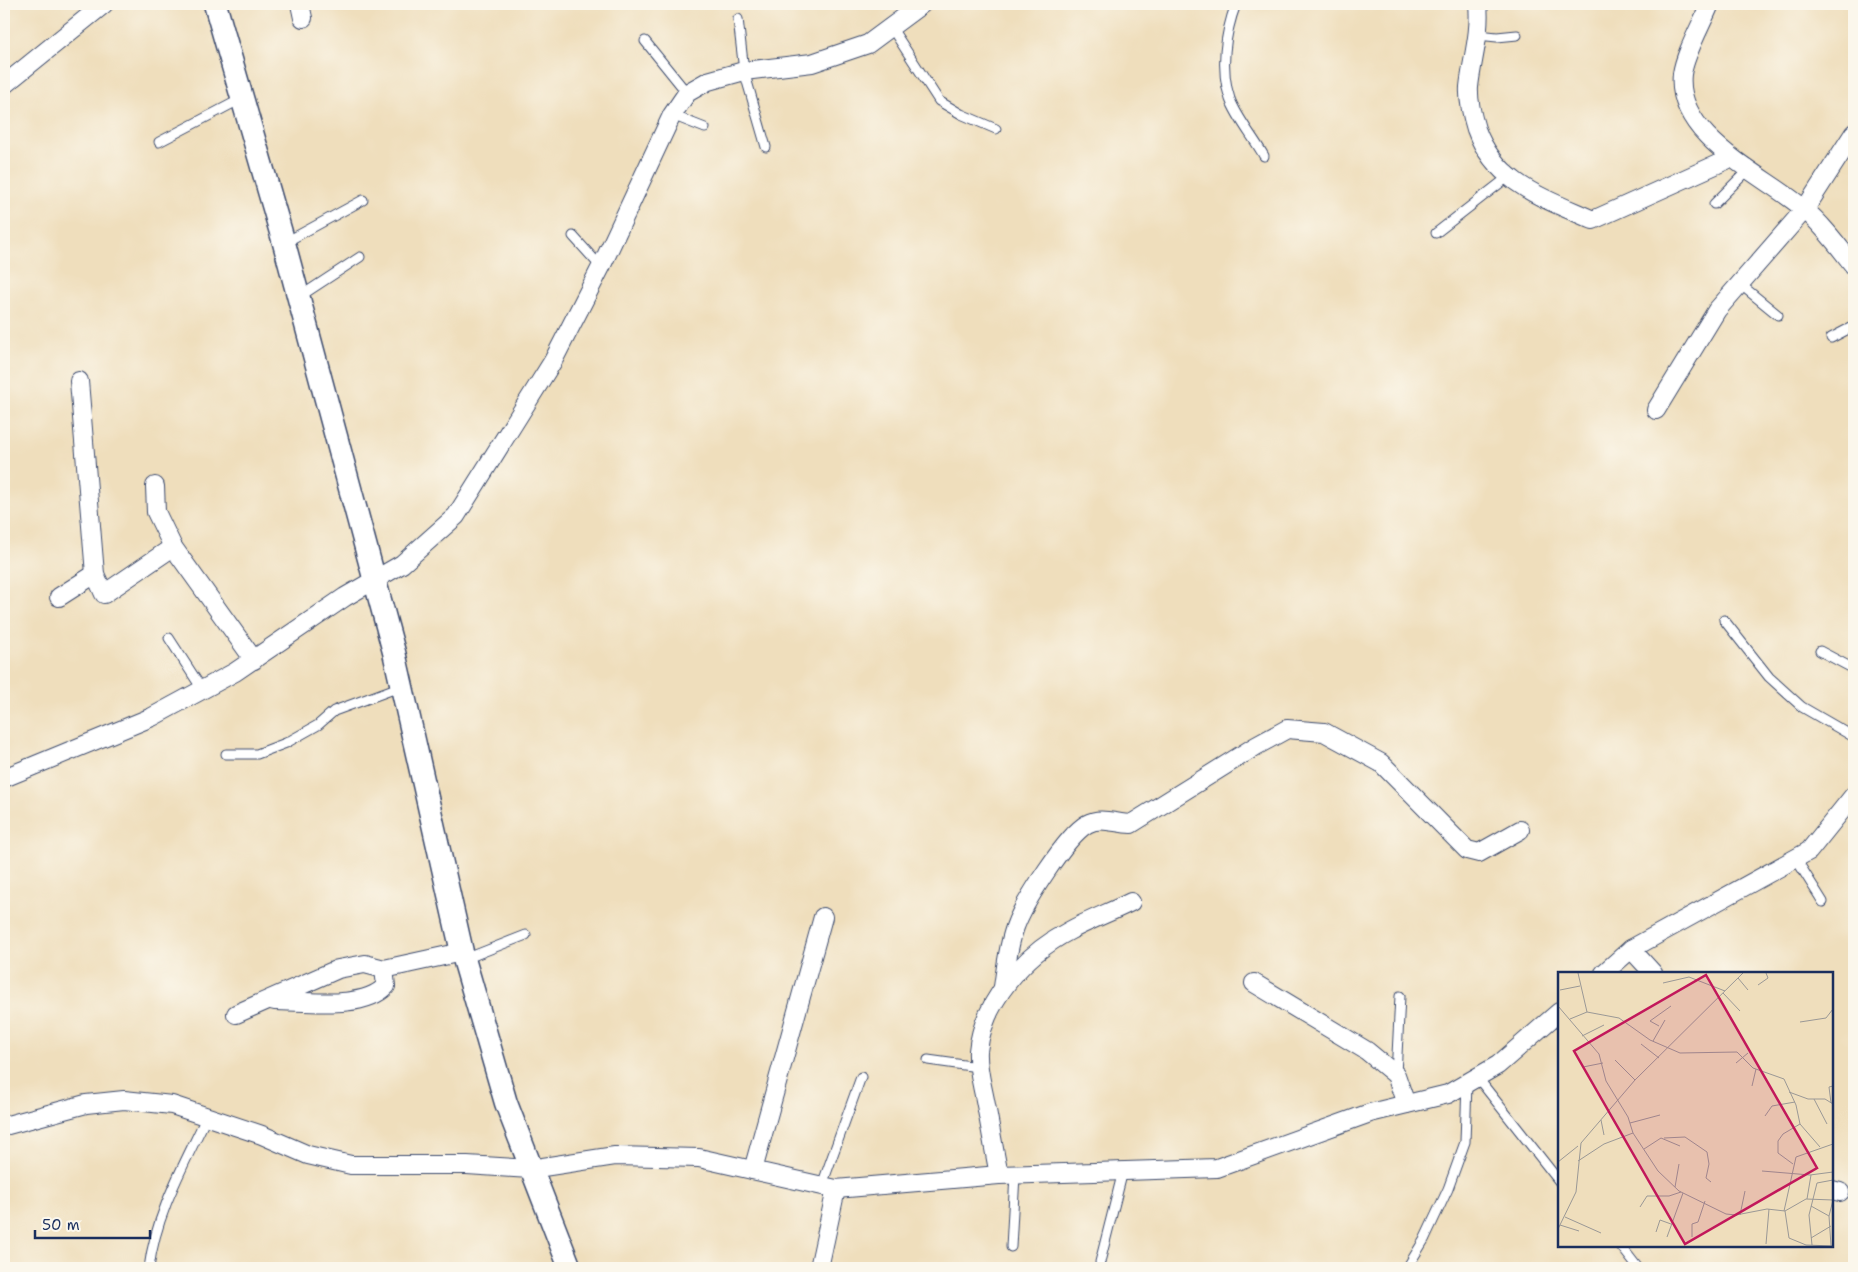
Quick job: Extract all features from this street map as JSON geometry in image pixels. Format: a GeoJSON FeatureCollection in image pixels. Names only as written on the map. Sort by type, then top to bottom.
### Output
{"type":"FeatureCollection","features":[{"type":"Feature","properties":{"kind":"street"},"geometry":{"type":"LineString","coordinates":[[4,86],[104,4]]}},
{"type":"Feature","properties":{"kind":"street"},"geometry":{"type":"LineString","coordinates":[[215,4],[284,243],[297,298],[402,686],[463,955],[506,1103],[570,1268]]}},
{"type":"Feature","properties":{"kind":"street"},"geometry":{"type":"LineString","coordinates":[[4,778],[152,716],[254,660],[345,597],[402,564],[456,516],[553,361],[601,267],[672,115],[687,93],[708,81],[744,71],[812,63],[868,44],[922,4]]}},
{"type":"Feature","properties":{"kind":"street"},"geometry":{"type":"LineString","coordinates":[[1478,4],[1478,35],[1469,89],[1472,116],[1479,137],[1493,161],[1508,177],[1532,192],[1593,220],[1731,158]]}},
{"type":"Feature","properties":{"kind":"street"},"geometry":{"type":"LineString","coordinates":[[1710,4],[1685,64],[1683,91],[1689,110],[1697,123],[1731,158],[1805,209],[1854,266]]}},
{"type":"Feature","properties":{"kind":"street"},"geometry":{"type":"LineString","coordinates":[[1656,410],[1717,310],[1805,209],[1854,133]]}},
{"type":"Feature","properties":{"kind":"street"},"geometry":{"type":"LineString","coordinates":[[79,381],[95,574],[104,594],[173,547]]}},
{"type":"Feature","properties":{"kind":"street"},"geometry":{"type":"LineString","coordinates":[[155,486],[156,512],[173,547],[254,660]]}},
{"type":"Feature","properties":{"kind":"street"},"geometry":{"type":"LineString","coordinates":[[59,597],[95,574]]}},
{"type":"Feature","properties":{"kind":"street"},"geometry":{"type":"LineString","coordinates":[[1003,987],[1015,927],[1030,897],[1067,843],[1087,824],[1106,819],[1119,824],[1131,824],[1256,746],[1287,730],[1324,732],[1381,763],[1467,850],[1479,853],[1520,830]]}},
{"type":"Feature","properties":{"kind":"street"},"geometry":{"type":"LineString","coordinates":[[1605,972],[1631,950],[1810,851],[1854,796]]}},
{"type":"Feature","properties":{"kind":"street"},"geometry":{"type":"LineString","coordinates":[[1007,1175],[978,1067],[981,1038],[992,1005],[1003,987],[1024,965],[1067,931],[1131,902]]}},
{"type":"Feature","properties":{"kind":"street"},"geometry":{"type":"LineString","coordinates":[[753,1170],[823,917]]}},
{"type":"Feature","properties":{"kind":"street"},"geometry":{"type":"LineString","coordinates":[[1631,950],[1652,972]]}},
{"type":"Feature","properties":{"kind":"street"},"geometry":{"type":"LineString","coordinates":[[236,1014],[270,1001],[338,969],[365,964],[384,969],[463,955]]}},
{"type":"Feature","properties":{"kind":"street"},"geometry":{"type":"LineString","coordinates":[[270,1001],[363,1000],[379,994],[386,986],[384,969]]}},
{"type":"Feature","properties":{"kind":"street"},"geometry":{"type":"LineString","coordinates":[[1254,983],[1367,1051],[1396,1076],[1406,1104]]}},
{"type":"Feature","properties":{"kind":"street"},"geometry":{"type":"LineString","coordinates":[[4,1126],[50,1112],[86,1104],[124,1100],[172,1105],[208,1116],[308,1155],[351,1165],[467,1165],[530,1169],[615,1156],[699,1158],[829,1187],[1007,1175],[1217,1168],[1370,1113],[1448,1094],[1498,1065],[1558,1013]]}},
{"type":"Feature","properties":{"kind":"street"},"geometry":{"type":"LineString","coordinates":[[819,1268],[829,1187]]}},
{"type":"Feature","properties":{"kind":"lane"},"geometry":{"type":"LineString","coordinates":[[1236,4],[1229,22],[1224,71],[1231,100],[1264,156]]}},
{"type":"Feature","properties":{"kind":"lane"},"geometry":{"type":"LineString","coordinates":[[738,19],[744,71],[766,147]]}},
{"type":"Feature","properties":{"kind":"lane"},"geometry":{"type":"LineString","coordinates":[[891,27],[939,101],[961,114],[996,129]]}},
{"type":"Feature","properties":{"kind":"lane"},"geometry":{"type":"LineString","coordinates":[[1478,35],[1497,37],[1517,35]]}},
{"type":"Feature","properties":{"kind":"lane"},"geometry":{"type":"LineString","coordinates":[[645,41],[687,93]]}},
{"type":"Feature","properties":{"kind":"lane"},"geometry":{"type":"LineString","coordinates":[[159,142],[242,99]]}},
{"type":"Feature","properties":{"kind":"lane"},"geometry":{"type":"LineString","coordinates":[[672,115],[705,128]]}},
{"type":"Feature","properties":{"kind":"lane"},"geometry":{"type":"LineString","coordinates":[[1714,204],[1748,170]]}},
{"type":"Feature","properties":{"kind":"lane"},"geometry":{"type":"LineString","coordinates":[[1436,233],[1508,177]]}},
{"type":"Feature","properties":{"kind":"lane"},"geometry":{"type":"LineString","coordinates":[[284,243],[363,200]]}},
{"type":"Feature","properties":{"kind":"lane"},"geometry":{"type":"LineString","coordinates":[[573,236],[601,267]]}},
{"type":"Feature","properties":{"kind":"lane"},"geometry":{"type":"LineString","coordinates":[[297,298],[360,257]]}},
{"type":"Feature","properties":{"kind":"lane"},"geometry":{"type":"LineString","coordinates":[[1740,284],[1778,314]]}},
{"type":"Feature","properties":{"kind":"lane"},"geometry":{"type":"LineString","coordinates":[[1831,338],[1854,326]]}},
{"type":"Feature","properties":{"kind":"lane"},"geometry":{"type":"LineString","coordinates":[[1724,620],[1769,677],[1802,707],[1854,737]]}},
{"type":"Feature","properties":{"kind":"lane"},"geometry":{"type":"LineString","coordinates":[[169,638],[202,689]]}},
{"type":"Feature","properties":{"kind":"lane"},"geometry":{"type":"LineString","coordinates":[[1820,651],[1854,669]]}},
{"type":"Feature","properties":{"kind":"lane"},"geometry":{"type":"LineString","coordinates":[[226,754],[257,754],[286,743],[318,725],[334,711],[402,686]]}},
{"type":"Feature","properties":{"kind":"lane"},"geometry":{"type":"LineString","coordinates":[[1796,859],[1823,902]]}},
{"type":"Feature","properties":{"kind":"lane"},"geometry":{"type":"LineString","coordinates":[[463,955],[526,935]]}},
{"type":"Feature","properties":{"kind":"lane"},"geometry":{"type":"LineString","coordinates":[[1396,1076],[1400,996]]}},
{"type":"Feature","properties":{"kind":"lane"},"geometry":{"type":"LineString","coordinates":[[928,1060],[978,1067]]}},
{"type":"Feature","properties":{"kind":"lane"},"geometry":{"type":"LineString","coordinates":[[829,1187],[861,1077]]}},
{"type":"Feature","properties":{"kind":"lane"},"geometry":{"type":"LineString","coordinates":[[1472,1080],[1558,1180]]}},
{"type":"Feature","properties":{"kind":"lane"},"geometry":{"type":"LineString","coordinates":[[1407,1268],[1424,1240],[1448,1189],[1465,1142],[1472,1080]]}},
{"type":"Feature","properties":{"kind":"lane"},"geometry":{"type":"LineString","coordinates":[[149,1268],[152,1244],[164,1206],[208,1116]]}},
{"type":"Feature","properties":{"kind":"lane"},"geometry":{"type":"LineString","coordinates":[[1100,1262],[1123,1171]]}},
{"type":"Feature","properties":{"kind":"lane"},"geometry":{"type":"LineString","coordinates":[[1007,1175],[1011,1247]]}},
{"type":"Feature","properties":{"kind":"lane"},"geometry":{"type":"LineString","coordinates":[[1622,1247],[1638,1268]]}}]}
